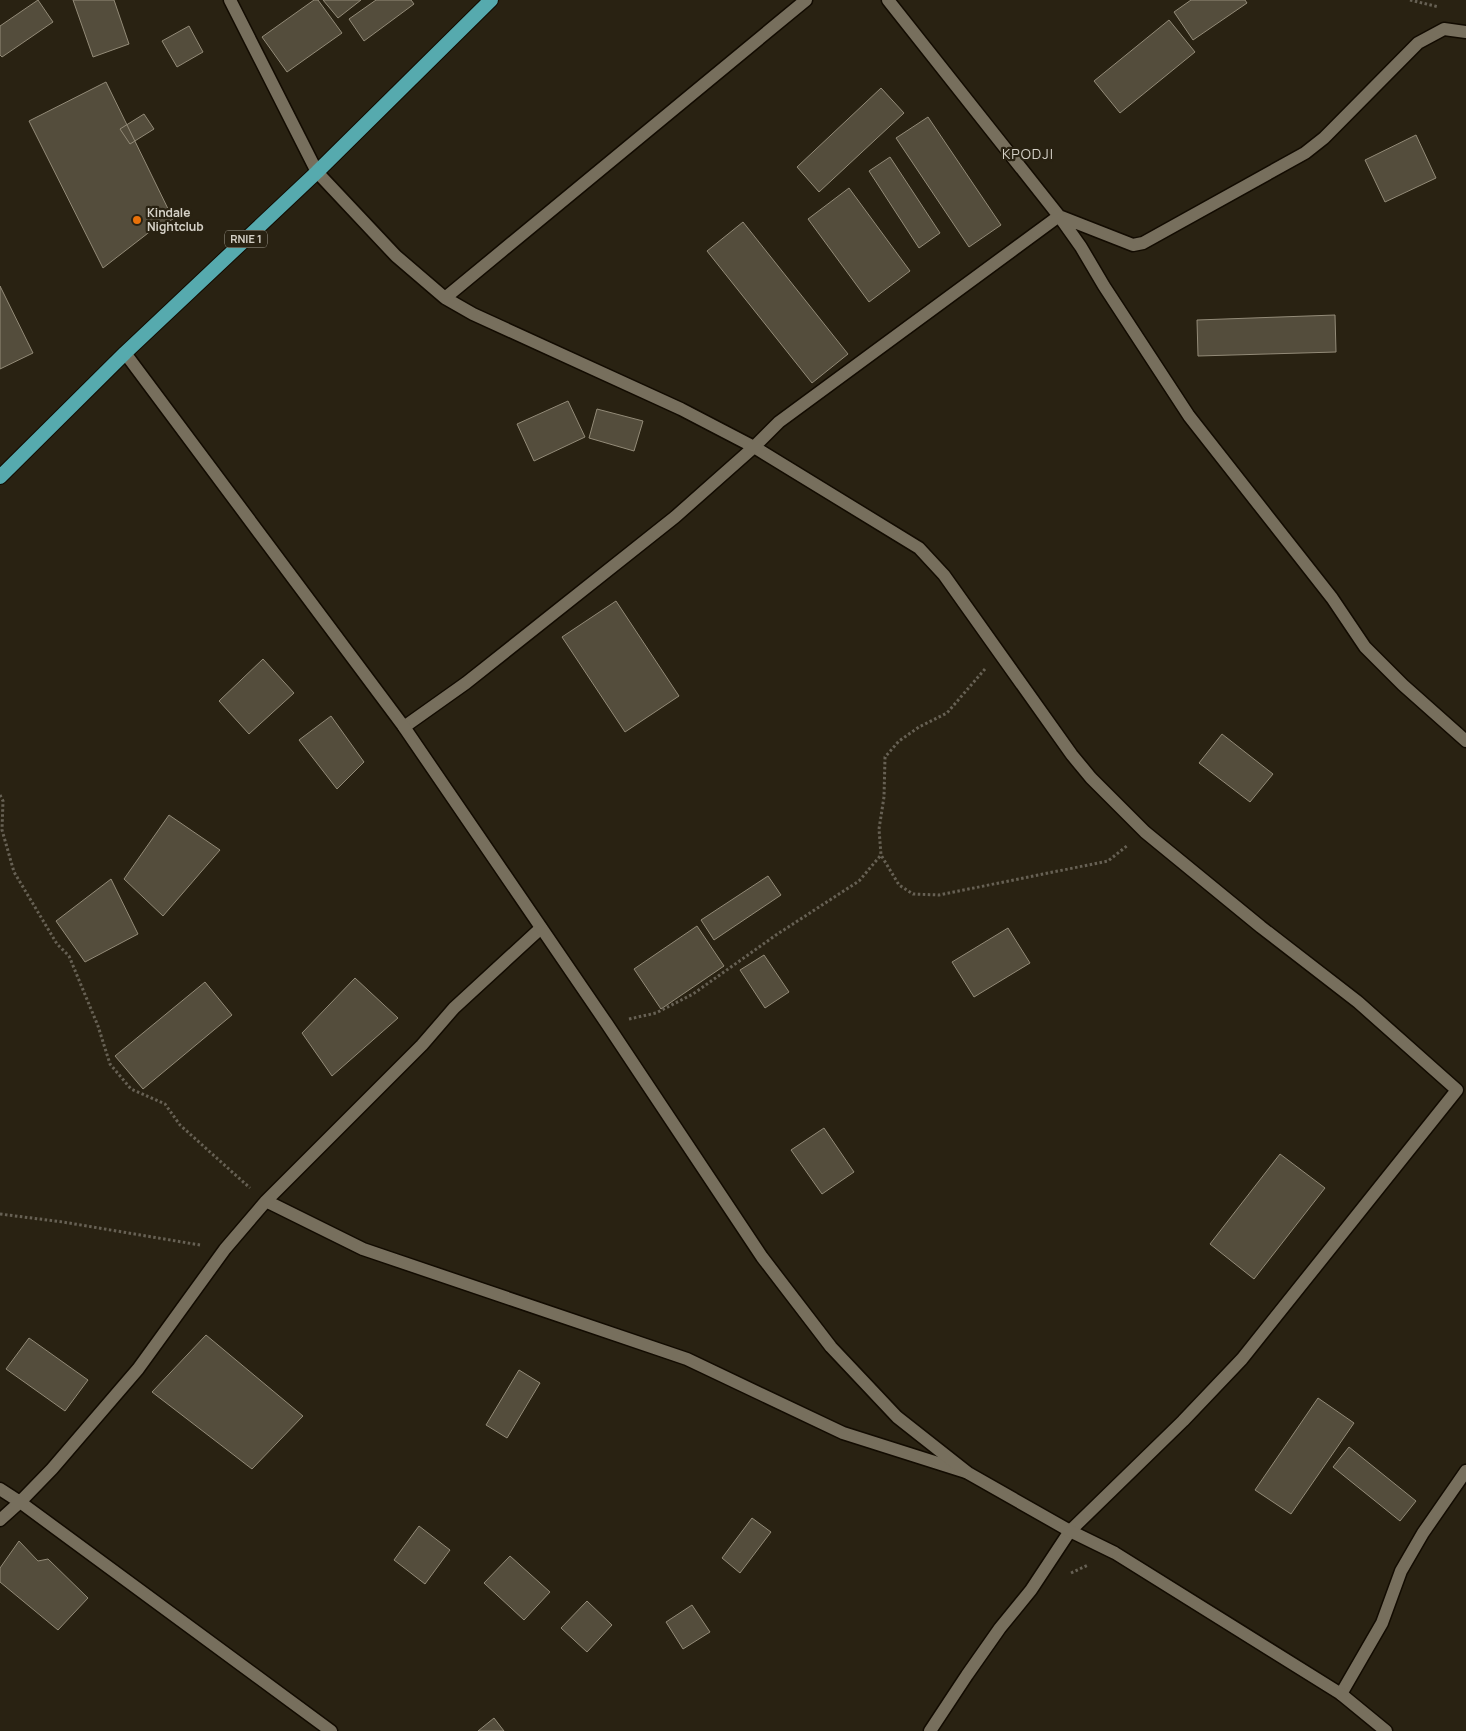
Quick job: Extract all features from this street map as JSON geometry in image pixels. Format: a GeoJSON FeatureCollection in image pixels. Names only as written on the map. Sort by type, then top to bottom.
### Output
{"type":"FeatureCollection","features":[{"type":"Feature","properties":{"kind":"highway","name":"RNIE 1"},"geometry":{"type":"LineString","coordinates":[[0,477],[125,353],[317,172],[491,0]]}},
{"type":"Feature","properties":{"kind":"street"},"geometry":{"type":"LineString","coordinates":[[230,0],[317,172],[396,256],[445,298],[473,314],[681,409],[754,447],[919,548],[944,575],[1072,755],[1091,778],[1145,832],[1261,928],[1358,1002],[1461,1087],[1242,1359],[1183,1421],[1070,1531],[1031,1590],[1000,1628],[930,1731]]}},
{"type":"Feature","properties":{"kind":"street"},"geometry":{"type":"LineString","coordinates":[[445,298],[806,0]]}},
{"type":"Feature","properties":{"kind":"street"},"geometry":{"type":"LineString","coordinates":[[888,0],[1081,247],[1188,416],[1332,598],[1365,647],[1403,685],[1466,741]]}},
{"type":"Feature","properties":{"kind":"street"},"geometry":{"type":"LineString","coordinates":[[1058,216],[1133,245],[1143,243],[1305,153],[1324,138],[1418,43],[1444,29],[1466,32]]}},
{"type":"Feature","properties":{"kind":"street"},"geometry":{"type":"LineString","coordinates":[[404,728],[466,683],[675,517],[754,447],[778,422],[1058,216]]}},
{"type":"Feature","properties":{"kind":"street"},"geometry":{"type":"LineString","coordinates":[[125,353],[404,728],[762,1257],[831,1347],[897,1417],[968,1473],[1070,1531],[1115,1553],[1341,1694],[1386,1731]]}},
{"type":"Feature","properties":{"kind":"street"},"geometry":{"type":"LineString","coordinates":[[0,1520],[52,1469],[138,1369],[225,1249],[266,1201],[422,1045],[454,1008],[541,928]]}},
{"type":"Feature","properties":{"kind":"street"},"geometry":{"type":"LineString","coordinates":[[266,1201],[363,1250],[687,1358],[843,1433],[968,1473]]}},
{"type":"Feature","properties":{"kind":"street"},"geometry":{"type":"LineString","coordinates":[[1341,1694],[1382,1623],[1400,1571],[1466,1471]]}},
{"type":"Feature","properties":{"kind":"street"},"geometry":{"type":"LineString","coordinates":[[0,1489],[331,1731]]}},
{"type":"Feature","properties":{"kind":"path"},"geometry":{"type":"LineString","coordinates":[[999,654],[947,713],[899,741],[885,757],[884,797],[879,829],[881,855],[899,885],[913,894],[938,895],[1108,861],[1145,832]]}},
{"type":"Feature","properties":{"kind":"path"},"geometry":{"type":"LineString","coordinates":[[0,795],[3,801],[2,830],[14,872],[57,944],[69,956],[98,1026],[110,1064],[131,1089],[165,1104],[180,1125],[266,1201]]}},
{"type":"Feature","properties":{"kind":"path"},"geometry":{"type":"LineString","coordinates":[[606,1024],[656,1013],[693,994],[859,881],[881,855]]}},
{"type":"Feature","properties":{"kind":"path"},"geometry":{"type":"LineString","coordinates":[[0,1214],[63,1222],[225,1249]]}},
{"type":"Feature","properties":{"kind":"path"},"geometry":{"type":"LineString","coordinates":[[1031,1590],[1115,1553]]}},
{"type":"Feature","properties":{"kind":"building"},"geometry":{"type":"Polygon","coordinates":[[[38,0],[53,22],[2,57],[0,55],[0,26],[38,0]]]}},
{"type":"Feature","properties":{"kind":"building"},"geometry":{"type":"Polygon","coordinates":[[[73,0],[114,0],[129,44],[93,57],[73,0]]]}},
{"type":"Feature","properties":{"kind":"building"},"geometry":{"type":"Polygon","coordinates":[[[314,0],[318,0],[342,33],[287,72],[262,37],[314,0]]]}},
{"type":"Feature","properties":{"kind":"building"},"geometry":{"type":"Polygon","coordinates":[[[323,0],[361,0],[338,18],[323,0]]]}},
{"type":"Feature","properties":{"kind":"building"},"geometry":{"type":"Polygon","coordinates":[[[376,0],[411,0],[414,4],[364,41],[349,19],[376,0]]]}},
{"type":"Feature","properties":{"kind":"building"},"geometry":{"type":"Polygon","coordinates":[[[1191,0],[1245,0],[1247,3],[1193,40],[1174,12],[1191,0]]]}},
{"type":"Feature","properties":{"kind":"building"},"geometry":{"type":"Polygon","coordinates":[[[1169,20],[1195,52],[1120,113],[1094,81],[1169,20]]]}},
{"type":"Feature","properties":{"kind":"building"},"geometry":{"type":"Polygon","coordinates":[[[189,26],[203,52],[177,67],[162,41],[189,26]]]}},
{"type":"Feature","properties":{"kind":"building"},"geometry":{"type":"Polygon","coordinates":[[[106,82],[173,219],[152,230],[103,268],[29,121],[106,82]]]}},
{"type":"Feature","properties":{"kind":"building"},"geometry":{"type":"Polygon","coordinates":[[[881,88],[904,113],[819,192],[797,167],[881,88]]]}},
{"type":"Feature","properties":{"kind":"building"},"geometry":{"type":"Polygon","coordinates":[[[144,114],[154,129],[130,144],[120,129],[144,114]]]}},
{"type":"Feature","properties":{"kind":"building"},"geometry":{"type":"Polygon","coordinates":[[[928,117],[1001,225],[969,247],[896,138],[928,117]]]}},
{"type":"Feature","properties":{"kind":"building"},"geometry":{"type":"Polygon","coordinates":[[[1416,135],[1436,178],[1385,202],[1365,160],[1416,135]]]}},
{"type":"Feature","properties":{"kind":"building"},"geometry":{"type":"Polygon","coordinates":[[[890,157],[940,233],[919,248],[869,171],[890,157]]]}},
{"type":"Feature","properties":{"kind":"building"},"geometry":{"type":"Polygon","coordinates":[[[849,188],[910,271],[869,302],[808,219],[849,188]]]}},
{"type":"Feature","properties":{"kind":"building"},"geometry":{"type":"Polygon","coordinates":[[[743,222],[848,354],[812,383],[707,251],[743,222]]]}},
{"type":"Feature","properties":{"kind":"building"},"geometry":{"type":"Polygon","coordinates":[[[0,286],[33,353],[0,369],[0,286]]]}},
{"type":"Feature","properties":{"kind":"building"},"geometry":{"type":"Polygon","coordinates":[[[1335,315],[1336,352],[1198,356],[1197,320],[1335,315]]]}},
{"type":"Feature","properties":{"kind":"building"},"geometry":{"type":"Polygon","coordinates":[[[568,401],[585,437],[534,461],[517,424],[568,401]]]}},
{"type":"Feature","properties":{"kind":"building"},"geometry":{"type":"Polygon","coordinates":[[[597,409],[643,421],[634,451],[589,438],[597,409]]]}},
{"type":"Feature","properties":{"kind":"building"},"geometry":{"type":"Polygon","coordinates":[[[616,601],[679,696],[625,732],[562,637],[616,601]]]}},
{"type":"Feature","properties":{"kind":"building"},"geometry":{"type":"Polygon","coordinates":[[[263,659],[294,693],[249,734],[219,701],[263,659]]]}},
{"type":"Feature","properties":{"kind":"building"},"geometry":{"type":"Polygon","coordinates":[[[331,716],[364,762],[337,789],[299,740],[331,716]]]}},
{"type":"Feature","properties":{"kind":"building"},"geometry":{"type":"Polygon","coordinates":[[[1222,734],[1273,774],[1250,802],[1199,763],[1222,734]]]}},
{"type":"Feature","properties":{"kind":"building"},"geometry":{"type":"Polygon","coordinates":[[[169,815],[220,850],[163,916],[124,879],[169,815]]]}},
{"type":"Feature","properties":{"kind":"building"},"geometry":{"type":"Polygon","coordinates":[[[768,876],[781,895],[714,940],[701,920],[768,876]]]}},
{"type":"Feature","properties":{"kind":"building"},"geometry":{"type":"Polygon","coordinates":[[[111,879],[138,934],[85,962],[56,921],[111,879]]]}},
{"type":"Feature","properties":{"kind":"building"},"geometry":{"type":"Polygon","coordinates":[[[697,926],[724,966],[661,1009],[634,969],[697,926]]]}},
{"type":"Feature","properties":{"kind":"building"},"geometry":{"type":"Polygon","coordinates":[[[1008,928],[1030,963],[974,997],[952,962],[1008,928]]]}},
{"type":"Feature","properties":{"kind":"building"},"geometry":{"type":"Polygon","coordinates":[[[764,955],[789,992],[765,1008],[740,970],[764,955]]]}},
{"type":"Feature","properties":{"kind":"building"},"geometry":{"type":"Polygon","coordinates":[[[355,978],[398,1018],[332,1076],[302,1033],[355,978]]]}},
{"type":"Feature","properties":{"kind":"building"},"geometry":{"type":"Polygon","coordinates":[[[205,982],[232,1015],[143,1089],[115,1056],[205,982]]]}},
{"type":"Feature","properties":{"kind":"building"},"geometry":{"type":"Polygon","coordinates":[[[824,1128],[854,1172],[822,1194],[791,1150],[824,1128]]]}},
{"type":"Feature","properties":{"kind":"building"},"geometry":{"type":"Polygon","coordinates":[[[1280,1154],[1325,1188],[1254,1279],[1210,1244],[1280,1154]]]}},
{"type":"Feature","properties":{"kind":"building"},"geometry":{"type":"Polygon","coordinates":[[[206,1335],[303,1416],[252,1469],[152,1392],[206,1335]]]}},
{"type":"Feature","properties":{"kind":"building"},"geometry":{"type":"Polygon","coordinates":[[[29,1338],[88,1380],[65,1411],[6,1369],[29,1338]]]}},
{"type":"Feature","properties":{"kind":"building"},"geometry":{"type":"Polygon","coordinates":[[[519,1370],[540,1383],[507,1438],[486,1425],[519,1370]]]}},
{"type":"Feature","properties":{"kind":"building"},"geometry":{"type":"Polygon","coordinates":[[[1318,1398],[1354,1423],[1291,1514],[1255,1490],[1318,1398]]]}},
{"type":"Feature","properties":{"kind":"building"},"geometry":{"type":"Polygon","coordinates":[[[1349,1447],[1416,1501],[1400,1521],[1333,1467],[1349,1447]]]}},
{"type":"Feature","properties":{"kind":"building"},"geometry":{"type":"Polygon","coordinates":[[[752,1518],[771,1532],[740,1573],[722,1558],[752,1518]]]}},
{"type":"Feature","properties":{"kind":"building"},"geometry":{"type":"Polygon","coordinates":[[[419,1526],[450,1550],[425,1584],[394,1560],[419,1526]]]}},
{"type":"Feature","properties":{"kind":"building"},"geometry":{"type":"Polygon","coordinates":[[[19,1541],[38,1561],[48,1559],[88,1598],[58,1630],[0,1582],[0,1568],[19,1541]]]}},
{"type":"Feature","properties":{"kind":"building"},"geometry":{"type":"Polygon","coordinates":[[[510,1556],[550,1592],[524,1620],[484,1583],[510,1556]]]}},
{"type":"Feature","properties":{"kind":"building"},"geometry":{"type":"Polygon","coordinates":[[[587,1601],[612,1625],[587,1652],[561,1628],[587,1601]]]}},
{"type":"Feature","properties":{"kind":"building"},"geometry":{"type":"Polygon","coordinates":[[[692,1605],[710,1632],[683,1649],[666,1622],[692,1605]]]}},
{"type":"Feature","properties":{"kind":"building"},"geometry":{"type":"Polygon","coordinates":[[[494,1718],[504,1731],[478,1731],[494,1718]]]}},
{"type":"Feature","properties":{"kind":"place","name":"Kindale Nightclub"},"geometry":{"type":"Point","coordinates":[137,220]}},
{"type":"Feature","properties":{"kind":"district","name":"KPODJI"},"geometry":{"type":"Point","coordinates":[1028,154]}}]}
